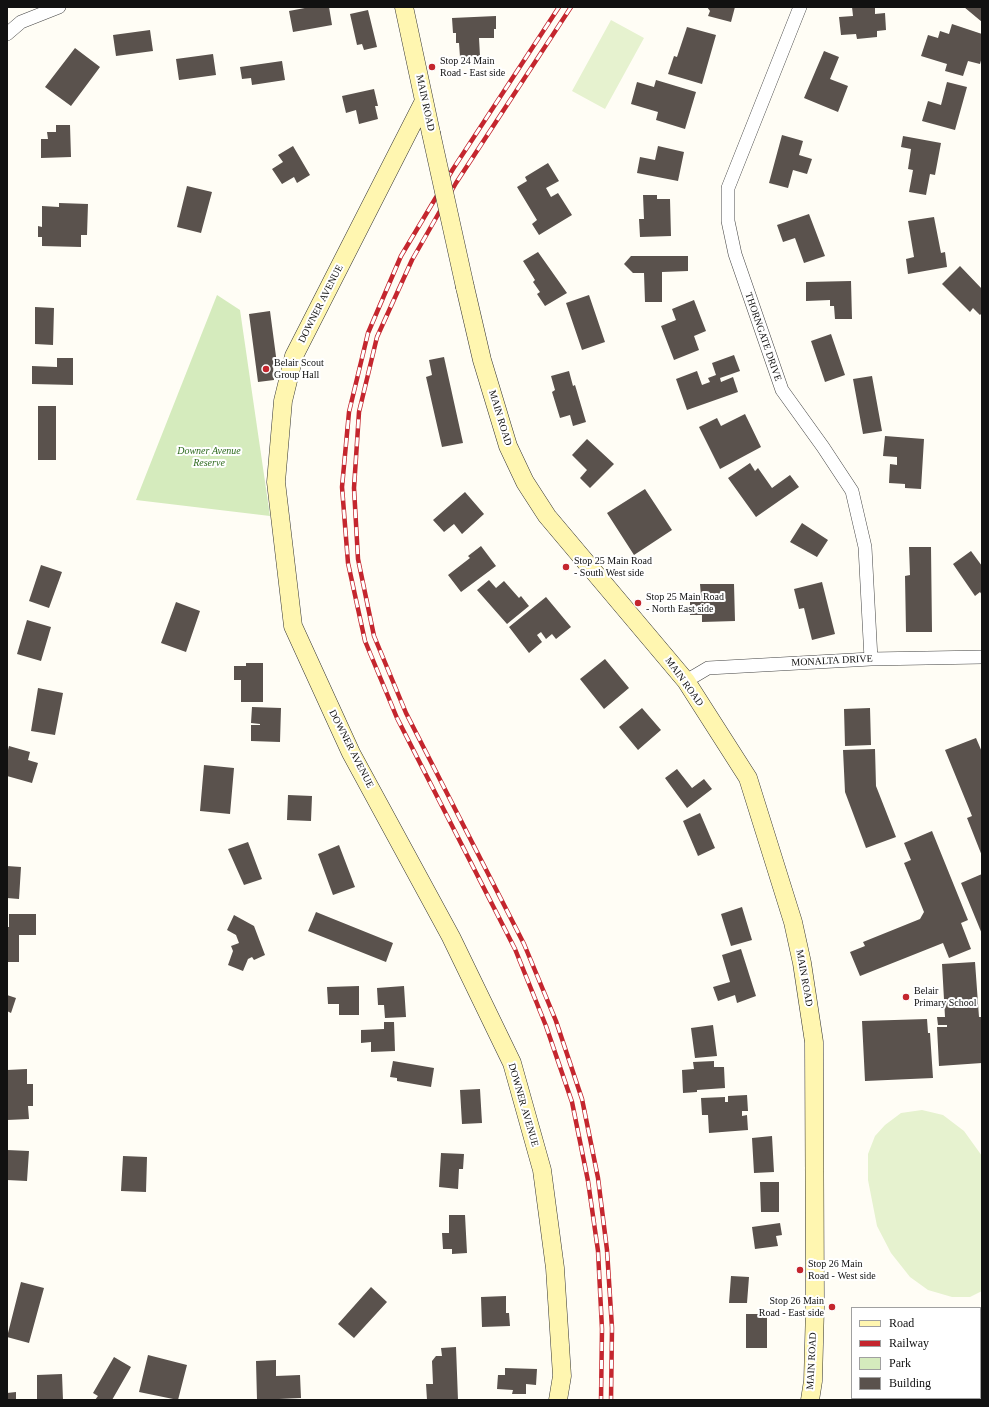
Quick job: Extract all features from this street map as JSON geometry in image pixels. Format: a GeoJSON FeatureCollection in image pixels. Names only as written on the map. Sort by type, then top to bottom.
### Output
{"type":"FeatureCollection","features":[{"type":"Feature","properties":{"kind":"main road","name":"MAIN ROAD"},"geometry":{"type":"LineString","coordinates":[[404,7],[482,360],[508,446],[525,482],[547,516],[686,681],[748,778],[793,922],[802,963],[814,1042],[815,1307],[813,1381],[810,1400]]}},
{"type":"Feature","properties":{"kind":"main road","name":"DOWNER AVENUE"},"geometry":{"type":"LineString","coordinates":[[424,101],[294,356],[283,401],[276,482],[293,626],[351,753],[451,936],[512,1063],[542,1170],[555,1276],[562,1376],[558,1400]]}},
{"type":"Feature","properties":{"kind":"street"},"geometry":{"type":"LineString","coordinates":[[7,34],[22,22],[59,7]]}},
{"type":"Feature","properties":{"kind":"street","name":"THORNGATE DRIVE"},"geometry":{"type":"LineString","coordinates":[[800,7],[728,188],[728,221],[735,254],[782,390],[852,491],[865,547],[871,659]]}},
{"type":"Feature","properties":{"kind":"street","name":"MONALTA DRIVE"},"geometry":{"type":"LineString","coordinates":[[686,681],[708,668],[871,659],[982,657]]}},
{"type":"Feature","properties":{"kind":"green space"},"geometry":{"type":"Polygon","coordinates":[[[611,20],[644,38],[605,109],[572,91],[611,20]]]}},
{"type":"Feature","properties":{"kind":"green space","name":"Downer Avenue Reserve"},"geometry":{"type":"Polygon","coordinates":[[[217,295],[240,310],[270,516],[136,500],[217,295]]]}},
{"type":"Feature","properties":{"kind":"green space"},"geometry":{"type":"Polygon","coordinates":[[[922,1110],[943,1115],[964,1131],[982,1156],[982,1291],[970,1297],[952,1297],[928,1290],[910,1277],[891,1253],[877,1226],[868,1180],[868,1154],[875,1136],[885,1125],[901,1113],[922,1110]]]}},
{"type":"Feature","properties":{"kind":"building"},"geometry":{"type":"Polygon","coordinates":[[[310,7],[329,7],[332,25],[293,32],[289,11],[310,7]]]}},
{"type":"Feature","properties":{"kind":"building"},"geometry":{"type":"Polygon","coordinates":[[[707,7],[735,7],[731,22],[708,16],[710,11],[707,7]]]}},
{"type":"Feature","properties":{"kind":"building"},"geometry":{"type":"Polygon","coordinates":[[[852,7],[875,7],[875,14],[885,13],[886,30],[877,31],[877,37],[857,39],[856,34],[841,35],[839,17],[853,16],[852,7]]]}},
{"type":"Feature","properties":{"kind":"building"},"geometry":{"type":"Polygon","coordinates":[[[964,7],[982,7],[982,22],[964,7]]]}},
{"type":"Feature","properties":{"kind":"building"},"geometry":{"type":"Polygon","coordinates":[[[368,10],[377,47],[364,50],[362,44],[357,45],[350,14],[368,10]]]}},
{"type":"Feature","properties":{"kind":"building"},"geometry":{"type":"Polygon","coordinates":[[[496,16],[494,38],[479,38],[480,56],[460,57],[459,43],[456,43],[456,33],[453,33],[452,18],[496,16]]]}},
{"type":"Feature","properties":{"kind":"building"},"geometry":{"type":"Polygon","coordinates":[[[952,24],[982,34],[982,57],[980,64],[968,61],[963,76],[945,71],[947,64],[921,56],[928,35],[938,38],[940,31],[949,34],[952,24]]]}},
{"type":"Feature","properties":{"kind":"building"},"geometry":{"type":"Polygon","coordinates":[[[687,27],[716,35],[702,84],[668,74],[674,56],[677,57],[687,27]]]}},
{"type":"Feature","properties":{"kind":"building"},"geometry":{"type":"Polygon","coordinates":[[[150,30],[153,51],[116,56],[113,35],[150,30]]]}},
{"type":"Feature","properties":{"kind":"building"},"geometry":{"type":"Polygon","coordinates":[[[75,48],[100,67],[71,106],[45,87],[75,48]]]}},
{"type":"Feature","properties":{"kind":"building"},"geometry":{"type":"Polygon","coordinates":[[[824,51],[839,57],[830,79],[848,86],[838,112],[804,98],[824,51]]]}},
{"type":"Feature","properties":{"kind":"building"},"geometry":{"type":"Polygon","coordinates":[[[213,54],[216,75],[179,80],[176,59],[213,54]]]}},
{"type":"Feature","properties":{"kind":"building"},"geometry":{"type":"Polygon","coordinates":[[[282,61],[285,80],[252,85],[251,78],[242,79],[240,67],[282,61]]]}},
{"type":"Feature","properties":{"kind":"building"},"geometry":{"type":"Polygon","coordinates":[[[656,80],[696,92],[685,129],[656,120],[658,112],[631,104],[637,82],[654,87],[656,80]]]}},
{"type":"Feature","properties":{"kind":"building"},"geometry":{"type":"Polygon","coordinates":[[[947,82],[967,87],[955,130],[922,121],[928,101],[941,105],[947,82]]]}},
{"type":"Feature","properties":{"kind":"building"},"geometry":{"type":"Polygon","coordinates":[[[374,89],[378,106],[375,106],[378,119],[359,124],[356,110],[346,113],[342,96],[374,89]]]}},
{"type":"Feature","properties":{"kind":"building"},"geometry":{"type":"Polygon","coordinates":[[[56,125],[70,125],[71,157],[41,158],[41,139],[48,139],[47,132],[56,132],[56,125]]]}},
{"type":"Feature","properties":{"kind":"building"},"geometry":{"type":"Polygon","coordinates":[[[782,135],[803,141],[799,155],[812,159],[807,174],[793,170],[788,188],[769,183],[782,135]]]}},
{"type":"Feature","properties":{"kind":"building"},"geometry":{"type":"Polygon","coordinates":[[[903,136],[941,143],[935,175],[930,174],[926,195],[909,192],[913,170],[908,169],[911,149],[901,147],[903,136]]]}},
{"type":"Feature","properties":{"kind":"building"},"geometry":{"type":"Polygon","coordinates":[[[293,146],[310,175],[297,183],[294,177],[282,184],[272,169],[283,162],[278,155],[293,146]]]}},
{"type":"Feature","properties":{"kind":"building"},"geometry":{"type":"Polygon","coordinates":[[[658,146],[684,152],[678,181],[637,173],[640,157],[655,160],[658,146]]]}},
{"type":"Feature","properties":{"kind":"building"},"geometry":{"type":"Polygon","coordinates":[[[548,163],[559,181],[546,188],[551,197],[558,193],[572,215],[539,235],[532,224],[537,220],[517,187],[527,181],[525,177],[548,163]]]}},
{"type":"Feature","properties":{"kind":"building"},"geometry":{"type":"Polygon","coordinates":[[[187,186],[212,192],[201,233],[177,227],[187,186]]]}},
{"type":"Feature","properties":{"kind":"building"},"geometry":{"type":"Polygon","coordinates":[[[643,195],[657,195],[657,199],[670,199],[671,236],[640,237],[639,219],[644,219],[643,195]]]}},
{"type":"Feature","properties":{"kind":"building"},"geometry":{"type":"Polygon","coordinates":[[[59,203],[88,204],[87,235],[81,235],[81,247],[42,246],[42,237],[38,237],[38,226],[42,227],[42,206],[59,207],[59,203]]]}},
{"type":"Feature","properties":{"kind":"building"},"geometry":{"type":"Polygon","coordinates":[[[809,214],[825,256],[804,263],[795,238],[783,242],[777,225],[809,214]]]}},
{"type":"Feature","properties":{"kind":"building"},"geometry":{"type":"Polygon","coordinates":[[[934,217],[941,253],[945,252],[947,267],[908,274],[906,259],[914,257],[908,221],[934,217]]]}},
{"type":"Feature","properties":{"kind":"building"},"geometry":{"type":"Polygon","coordinates":[[[538,252],[567,293],[545,306],[537,294],[540,292],[533,282],[535,280],[523,261],[538,252]]]}},
{"type":"Feature","properties":{"kind":"building"},"geometry":{"type":"Polygon","coordinates":[[[631,256],[688,256],[688,271],[662,272],[662,302],[645,302],[644,273],[633,273],[624,264],[631,256]]]}},
{"type":"Feature","properties":{"kind":"building"},"geometry":{"type":"Polygon","coordinates":[[[960,266],[982,289],[982,313],[980,315],[973,308],[970,312],[942,284],[960,266]]]}},
{"type":"Feature","properties":{"kind":"building"},"geometry":{"type":"Polygon","coordinates":[[[851,281],[852,319],[835,319],[834,306],[830,306],[830,300],[806,301],[806,282],[851,281]]]}},
{"type":"Feature","properties":{"kind":"building"},"geometry":{"type":"Polygon","coordinates":[[[589,295],[605,342],[582,350],[566,303],[589,295]]]}},
{"type":"Feature","properties":{"kind":"building"},"geometry":{"type":"Polygon","coordinates":[[[694,300],[706,331],[694,336],[699,350],[674,360],[661,326],[676,320],[672,309],[694,300]]]}},
{"type":"Feature","properties":{"kind":"building"},"geometry":{"type":"Polygon","coordinates":[[[35,307],[54,308],[53,345],[35,344],[35,307]]]}},
{"type":"Feature","properties":{"kind":"building"},"geometry":{"type":"Polygon","coordinates":[[[270,311],[277,364],[273,365],[274,380],[258,382],[249,314],[270,311]]]}},
{"type":"Feature","properties":{"kind":"building"},"geometry":{"type":"Polygon","coordinates":[[[831,334],[845,375],[825,382],[811,341],[831,334]]]}},
{"type":"Feature","properties":{"kind":"building"},"geometry":{"type":"Polygon","coordinates":[[[734,355],[740,371],[720,378],[721,382],[733,377],[738,392],[687,410],[676,379],[697,371],[702,385],[710,382],[708,378],[716,375],[712,363],[734,355]]]}},
{"type":"Feature","properties":{"kind":"building"},"geometry":{"type":"Polygon","coordinates":[[[444,357],[463,443],[442,447],[426,377],[432,375],[429,360],[444,357]]]}},
{"type":"Feature","properties":{"kind":"building"},"geometry":{"type":"Polygon","coordinates":[[[57,358],[73,358],[73,385],[32,384],[32,366],[57,367],[57,358]]]}},
{"type":"Feature","properties":{"kind":"building"},"geometry":{"type":"Polygon","coordinates":[[[569,371],[573,386],[575,385],[586,422],[573,426],[570,415],[560,418],[552,392],[555,390],[551,376],[569,371]]]}},
{"type":"Feature","properties":{"kind":"building"},"geometry":{"type":"Polygon","coordinates":[[[872,376],[882,431],[863,434],[853,379],[872,376]]]}},
{"type":"Feature","properties":{"kind":"building"},"geometry":{"type":"Polygon","coordinates":[[[38,406],[56,406],[56,460],[38,460],[38,406]]]}},
{"type":"Feature","properties":{"kind":"building"},"geometry":{"type":"Polygon","coordinates":[[[745,414],[761,447],[720,469],[699,427],[717,418],[721,426],[745,414]]]}},
{"type":"Feature","properties":{"kind":"building"},"geometry":{"type":"Polygon","coordinates":[[[885,436],[924,439],[921,489],[905,488],[905,484],[889,483],[890,464],[897,465],[897,457],[883,456],[885,436]]]}},
{"type":"Feature","properties":{"kind":"building"},"geometry":{"type":"Polygon","coordinates":[[[587,439],[614,464],[590,488],[580,478],[587,470],[572,455],[587,439]]]}},
{"type":"Feature","properties":{"kind":"building"},"geometry":{"type":"Polygon","coordinates":[[[750,463],[755,471],[758,468],[772,488],[790,475],[799,487],[756,517],[728,478],[750,463]]]}},
{"type":"Feature","properties":{"kind":"building"},"geometry":{"type":"Polygon","coordinates":[[[645,489],[672,530],[634,555],[607,513],[645,489]]]}},
{"type":"Feature","properties":{"kind":"building"},"geometry":{"type":"Polygon","coordinates":[[[465,492],[484,514],[462,534],[454,524],[444,532],[433,520],[465,492]]]}},
{"type":"Feature","properties":{"kind":"building"},"geometry":{"type":"Polygon","coordinates":[[[802,523],[828,540],[817,557],[790,542],[802,523]]]}},
{"type":"Feature","properties":{"kind":"building"},"geometry":{"type":"Polygon","coordinates":[[[481,546],[496,566],[461,592],[448,575],[470,558],[468,556],[481,546]]]}},
{"type":"Feature","properties":{"kind":"building"},"geometry":{"type":"Polygon","coordinates":[[[909,547],[931,547],[932,632],[906,632],[905,576],[910,575],[909,547]]]}},
{"type":"Feature","properties":{"kind":"building"},"geometry":{"type":"Polygon","coordinates":[[[971,551],[982,566],[982,595],[980,592],[975,596],[953,564],[971,551]]]}},
{"type":"Feature","properties":{"kind":"building"},"geometry":{"type":"Polygon","coordinates":[[[41,565],[62,572],[49,608],[29,601],[41,565]]]}},
{"type":"Feature","properties":{"kind":"building"},"geometry":{"type":"Polygon","coordinates":[[[489,580],[496,588],[504,581],[519,598],[521,596],[529,606],[507,624],[477,590],[489,580]]]}},
{"type":"Feature","properties":{"kind":"building"},"geometry":{"type":"Polygon","coordinates":[[[822,582],[835,634],[812,640],[804,608],[799,609],[794,589],[822,582]]]}},
{"type":"Feature","properties":{"kind":"building"},"geometry":{"type":"Polygon","coordinates":[[[700,584],[734,584],[735,621],[702,622],[702,615],[690,615],[690,596],[701,596],[700,584]]]}},
{"type":"Feature","properties":{"kind":"building"},"geometry":{"type":"Polygon","coordinates":[[[546,597],[571,627],[556,639],[552,634],[546,639],[541,632],[537,635],[542,642],[529,653],[509,627],[546,597]]]}},
{"type":"Feature","properties":{"kind":"building"},"geometry":{"type":"Polygon","coordinates":[[[176,602],[200,611],[186,652],[161,643],[176,602]]]}},
{"type":"Feature","properties":{"kind":"building"},"geometry":{"type":"Polygon","coordinates":[[[27,620],[51,627],[41,661],[17,654],[27,620]]]}},
{"type":"Feature","properties":{"kind":"building"},"geometry":{"type":"Polygon","coordinates":[[[605,659],[629,688],[604,709],[580,679],[605,659]]]}},
{"type":"Feature","properties":{"kind":"building"},"geometry":{"type":"Polygon","coordinates":[[[246,663],[263,663],[263,702],[241,702],[241,680],[234,680],[234,666],[246,666],[246,663]]]}},
{"type":"Feature","properties":{"kind":"building"},"geometry":{"type":"Polygon","coordinates":[[[38,688],[63,693],[55,735],[31,731],[38,688]]]}},
{"type":"Feature","properties":{"kind":"building"},"geometry":{"type":"Polygon","coordinates":[[[252,707],[281,708],[280,742],[251,741],[251,725],[260,725],[251,723],[252,707]]]}},
{"type":"Feature","properties":{"kind":"building"},"geometry":{"type":"Polygon","coordinates":[[[642,708],[661,730],[638,750],[619,727],[642,708]]]}},
{"type":"Feature","properties":{"kind":"building"},"geometry":{"type":"Polygon","coordinates":[[[870,708],[871,745],[845,746],[844,709],[870,708]]]}},
{"type":"Feature","properties":{"kind":"building"},"geometry":{"type":"Polygon","coordinates":[[[976,738],[982,752],[982,856],[967,818],[972,816],[945,750],[976,738]]]}},
{"type":"Feature","properties":{"kind":"building"},"geometry":{"type":"Polygon","coordinates":[[[9,746],[30,752],[28,760],[38,763],[32,783],[7,776],[7,754],[9,746]]]}},
{"type":"Feature","properties":{"kind":"building"},"geometry":{"type":"Polygon","coordinates":[[[875,749],[876,786],[896,837],[866,848],[845,792],[843,750],[875,749]]]}},
{"type":"Feature","properties":{"kind":"building"},"geometry":{"type":"Polygon","coordinates":[[[204,765],[234,768],[230,814],[200,811],[204,765]]]}},
{"type":"Feature","properties":{"kind":"building"},"geometry":{"type":"Polygon","coordinates":[[[677,769],[692,788],[704,779],[712,789],[687,808],[665,778],[677,769]]]}},
{"type":"Feature","properties":{"kind":"building"},"geometry":{"type":"Polygon","coordinates":[[[288,795],[312,796],[311,821],[287,820],[288,795]]]}},
{"type":"Feature","properties":{"kind":"building"},"geometry":{"type":"Polygon","coordinates":[[[700,813],[715,848],[698,856],[683,821],[700,813]]]}},
{"type":"Feature","properties":{"kind":"building"},"geometry":{"type":"Polygon","coordinates":[[[932,831],[968,920],[961,923],[971,949],[949,958],[943,943],[860,976],[850,952],[865,946],[863,942],[920,919],[924,912],[904,863],[911,860],[904,843],[932,831]]]}},
{"type":"Feature","properties":{"kind":"building"},"geometry":{"type":"Polygon","coordinates":[[[248,842],[262,879],[244,885],[228,849],[248,842]]]}},
{"type":"Feature","properties":{"kind":"building"},"geometry":{"type":"Polygon","coordinates":[[[339,845],[355,887],[333,895],[318,854],[339,845]]]}},
{"type":"Feature","properties":{"kind":"building"},"geometry":{"type":"Polygon","coordinates":[[[7,866],[21,867],[19,899],[7,898],[7,866]]]}},
{"type":"Feature","properties":{"kind":"building"},"geometry":{"type":"Polygon","coordinates":[[[982,874],[982,934],[961,883],[982,874]]]}},
{"type":"Feature","properties":{"kind":"building"},"geometry":{"type":"Polygon","coordinates":[[[742,907],[752,940],[731,946],[721,914],[742,907]]]}},
{"type":"Feature","properties":{"kind":"building"},"geometry":{"type":"Polygon","coordinates":[[[316,912],[393,943],[386,962],[308,931],[316,912]]]}},
{"type":"Feature","properties":{"kind":"building"},"geometry":{"type":"Polygon","coordinates":[[[9,914],[36,914],[36,935],[19,935],[19,962],[7,962],[7,927],[9,927],[9,914]]]}},
{"type":"Feature","properties":{"kind":"building"},"geometry":{"type":"Polygon","coordinates":[[[234,915],[254,926],[265,955],[254,960],[252,957],[248,959],[243,971],[228,965],[233,951],[231,946],[239,943],[236,935],[227,930],[234,915]]]}},
{"type":"Feature","properties":{"kind":"building"},"geometry":{"type":"Polygon","coordinates":[[[741,949],[756,996],[737,1003],[735,995],[718,1001],[713,987],[730,982],[722,955],[741,949]]]}},
{"type":"Feature","properties":{"kind":"building"},"geometry":{"type":"Polygon","coordinates":[[[975,962],[979,1017],[982,1017],[982,1063],[939,1066],[937,1027],[947,1027],[947,1025],[938,1025],[937,1017],[945,1017],[942,964],[975,962]]]}},
{"type":"Feature","properties":{"kind":"building"},"geometry":{"type":"Polygon","coordinates":[[[359,986],[359,1015],[339,1015],[339,1004],[328,1004],[327,987],[359,986]]]}},
{"type":"Feature","properties":{"kind":"building"},"geometry":{"type":"Polygon","coordinates":[[[404,986],[406,1017],[385,1018],[384,1005],[378,1005],[377,988],[404,986]]]}},
{"type":"Feature","properties":{"kind":"building"},"geometry":{"type":"Polygon","coordinates":[[[7,995],[16,998],[11,1013],[7,1011],[7,995]]]}},
{"type":"Feature","properties":{"kind":"building"},"geometry":{"type":"Polygon","coordinates":[[[927,1019],[928,1033],[930,1033],[933,1078],[865,1081],[862,1021],[927,1019]]]}},
{"type":"Feature","properties":{"kind":"building"},"geometry":{"type":"Polygon","coordinates":[[[384,1022],[394,1022],[395,1051],[371,1052],[371,1042],[361,1043],[361,1030],[384,1029],[384,1022]]]}},
{"type":"Feature","properties":{"kind":"building"},"geometry":{"type":"Polygon","coordinates":[[[713,1025],[717,1056],[695,1058],[691,1028],[713,1025]]]}},
{"type":"Feature","properties":{"kind":"building"},"geometry":{"type":"Polygon","coordinates":[[[393,1061],[434,1068],[431,1087],[397,1081],[397,1078],[390,1077],[393,1061]]]}},
{"type":"Feature","properties":{"kind":"building"},"geometry":{"type":"Polygon","coordinates":[[[714,1061],[714,1067],[724,1067],[725,1088],[697,1090],[697,1092],[683,1093],[682,1070],[694,1069],[693,1062],[714,1061]]]}},
{"type":"Feature","properties":{"kind":"building"},"geometry":{"type":"Polygon","coordinates":[[[27,1069],[27,1084],[33,1084],[33,1106],[28,1106],[29,1119],[7,1120],[7,1070],[27,1069]]]}},
{"type":"Feature","properties":{"kind":"building"},"geometry":{"type":"Polygon","coordinates":[[[480,1089],[482,1123],[462,1124],[460,1090],[480,1089]]]}},
{"type":"Feature","properties":{"kind":"building"},"geometry":{"type":"Polygon","coordinates":[[[747,1095],[748,1111],[742,1111],[742,1116],[747,1115],[748,1130],[709,1133],[708,1115],[702,1115],[701,1098],[725,1097],[725,1102],[728,1102],[728,1096],[747,1095]]]}},
{"type":"Feature","properties":{"kind":"building"},"geometry":{"type":"Polygon","coordinates":[[[772,1136],[774,1172],[754,1173],[752,1138],[772,1136]]]}},
{"type":"Feature","properties":{"kind":"building"},"geometry":{"type":"Polygon","coordinates":[[[7,1150],[29,1151],[27,1181],[7,1180],[7,1150]]]}},
{"type":"Feature","properties":{"kind":"building"},"geometry":{"type":"Polygon","coordinates":[[[441,1153],[464,1154],[463,1169],[459,1169],[458,1189],[439,1187],[441,1153]]]}},
{"type":"Feature","properties":{"kind":"building"},"geometry":{"type":"Polygon","coordinates":[[[123,1156],[147,1157],[146,1192],[121,1191],[123,1156]]]}},
{"type":"Feature","properties":{"kind":"building"},"geometry":{"type":"Polygon","coordinates":[[[760,1182],[779,1182],[779,1212],[761,1212],[760,1182]]]}},
{"type":"Feature","properties":{"kind":"building"},"geometry":{"type":"Polygon","coordinates":[[[449,1215],[465,1215],[467,1253],[452,1254],[452,1249],[443,1249],[442,1233],[449,1233],[449,1215]]]}},
{"type":"Feature","properties":{"kind":"building"},"geometry":{"type":"Polygon","coordinates":[[[780,1223],[782,1235],[776,1236],[778,1246],[755,1249],[752,1227],[780,1223]]]}},
{"type":"Feature","properties":{"kind":"building"},"geometry":{"type":"Polygon","coordinates":[[[731,1276],[749,1277],[747,1303],[729,1303],[731,1276]]]}},
{"type":"Feature","properties":{"kind":"building"},"geometry":{"type":"Polygon","coordinates":[[[21,1282],[44,1288],[29,1343],[7,1337],[21,1282]]]}},
{"type":"Feature","properties":{"kind":"building"},"geometry":{"type":"Polygon","coordinates":[[[371,1287],[387,1302],[354,1338],[338,1324],[371,1287]]]}},
{"type":"Feature","properties":{"kind":"building"},"geometry":{"type":"Polygon","coordinates":[[[506,1296],[506,1313],[509,1313],[510,1326],[482,1327],[481,1297],[506,1296]]]}},
{"type":"Feature","properties":{"kind":"building"},"geometry":{"type":"Polygon","coordinates":[[[746,1314],[767,1314],[767,1348],[746,1348],[746,1314]]]}},
{"type":"Feature","properties":{"kind":"building"},"geometry":{"type":"Polygon","coordinates":[[[456,1347],[458,1400],[427,1400],[426,1384],[433,1384],[432,1361],[436,1356],[442,1356],[441,1348],[456,1347]]]}},
{"type":"Feature","properties":{"kind":"building"},"geometry":{"type":"Polygon","coordinates":[[[148,1355],[187,1365],[178,1400],[139,1392],[148,1355]]]}},
{"type":"Feature","properties":{"kind":"building"},"geometry":{"type":"Polygon","coordinates":[[[114,1357],[131,1367],[112,1400],[95,1400],[98,1396],[93,1393],[114,1357]]]}},
{"type":"Feature","properties":{"kind":"building"},"geometry":{"type":"Polygon","coordinates":[[[276,1360],[276,1376],[300,1375],[301,1398],[257,1400],[256,1361],[276,1360]]]}},
{"type":"Feature","properties":{"kind":"building"},"geometry":{"type":"Polygon","coordinates":[[[505,1368],[537,1369],[536,1385],[526,1384],[526,1394],[512,1394],[513,1390],[497,1389],[498,1375],[505,1375],[505,1368]]]}},
{"type":"Feature","properties":{"kind":"building"},"geometry":{"type":"Polygon","coordinates":[[[62,1374],[63,1400],[37,1400],[37,1375],[62,1374]]]}},
{"type":"Feature","properties":{"kind":"building"},"geometry":{"type":"Polygon","coordinates":[[[16,1392],[16,1400],[7,1400],[7,1393],[16,1392]]]}},
{"type":"Feature","properties":{"kind":"railway"},"geometry":{"type":"LineString","coordinates":[[559,7],[453,169],[401,256],[368,333],[349,412],[342,487],[348,563],[365,641],[397,718],[515,949],[546,1026],[572,1102],[588,1181],[598,1251],[602,1329],[601,1400]]}},
{"type":"Feature","properties":{"kind":"railway"},"geometry":{"type":"LineString","coordinates":[[571,7],[456,183],[412,260],[377,337],[359,412],[354,488],[358,559],[374,636],[406,713],[524,944],[556,1021],[582,1099],[598,1178],[607,1250],[612,1328],[611,1400]]}},
{"type":"Feature","properties":{"kind":"place","name":"Stop 24 Main Road - East side"},"geometry":{"type":"Point","coordinates":[432,67]}},
{"type":"Feature","properties":{"kind":"place","name":"Belair Scout Group Hall"},"geometry":{"type":"Point","coordinates":[266,369]}},
{"type":"Feature","properties":{"kind":"place","name":"Stop 25 Main Road - South West side"},"geometry":{"type":"Point","coordinates":[566,567]}},
{"type":"Feature","properties":{"kind":"place","name":"Stop 25 Main Road - North East side"},"geometry":{"type":"Point","coordinates":[638,603]}},
{"type":"Feature","properties":{"kind":"place","name":"Belair Primary School"},"geometry":{"type":"Point","coordinates":[906,997]}},
{"type":"Feature","properties":{"kind":"place","name":"Stop 26 Main Road - West side"},"geometry":{"type":"Point","coordinates":[800,1270]}},
{"type":"Feature","properties":{"kind":"place","name":"Stop 26 Main Road - East side"},"geometry":{"type":"Point","coordinates":[832,1307]}}]}
